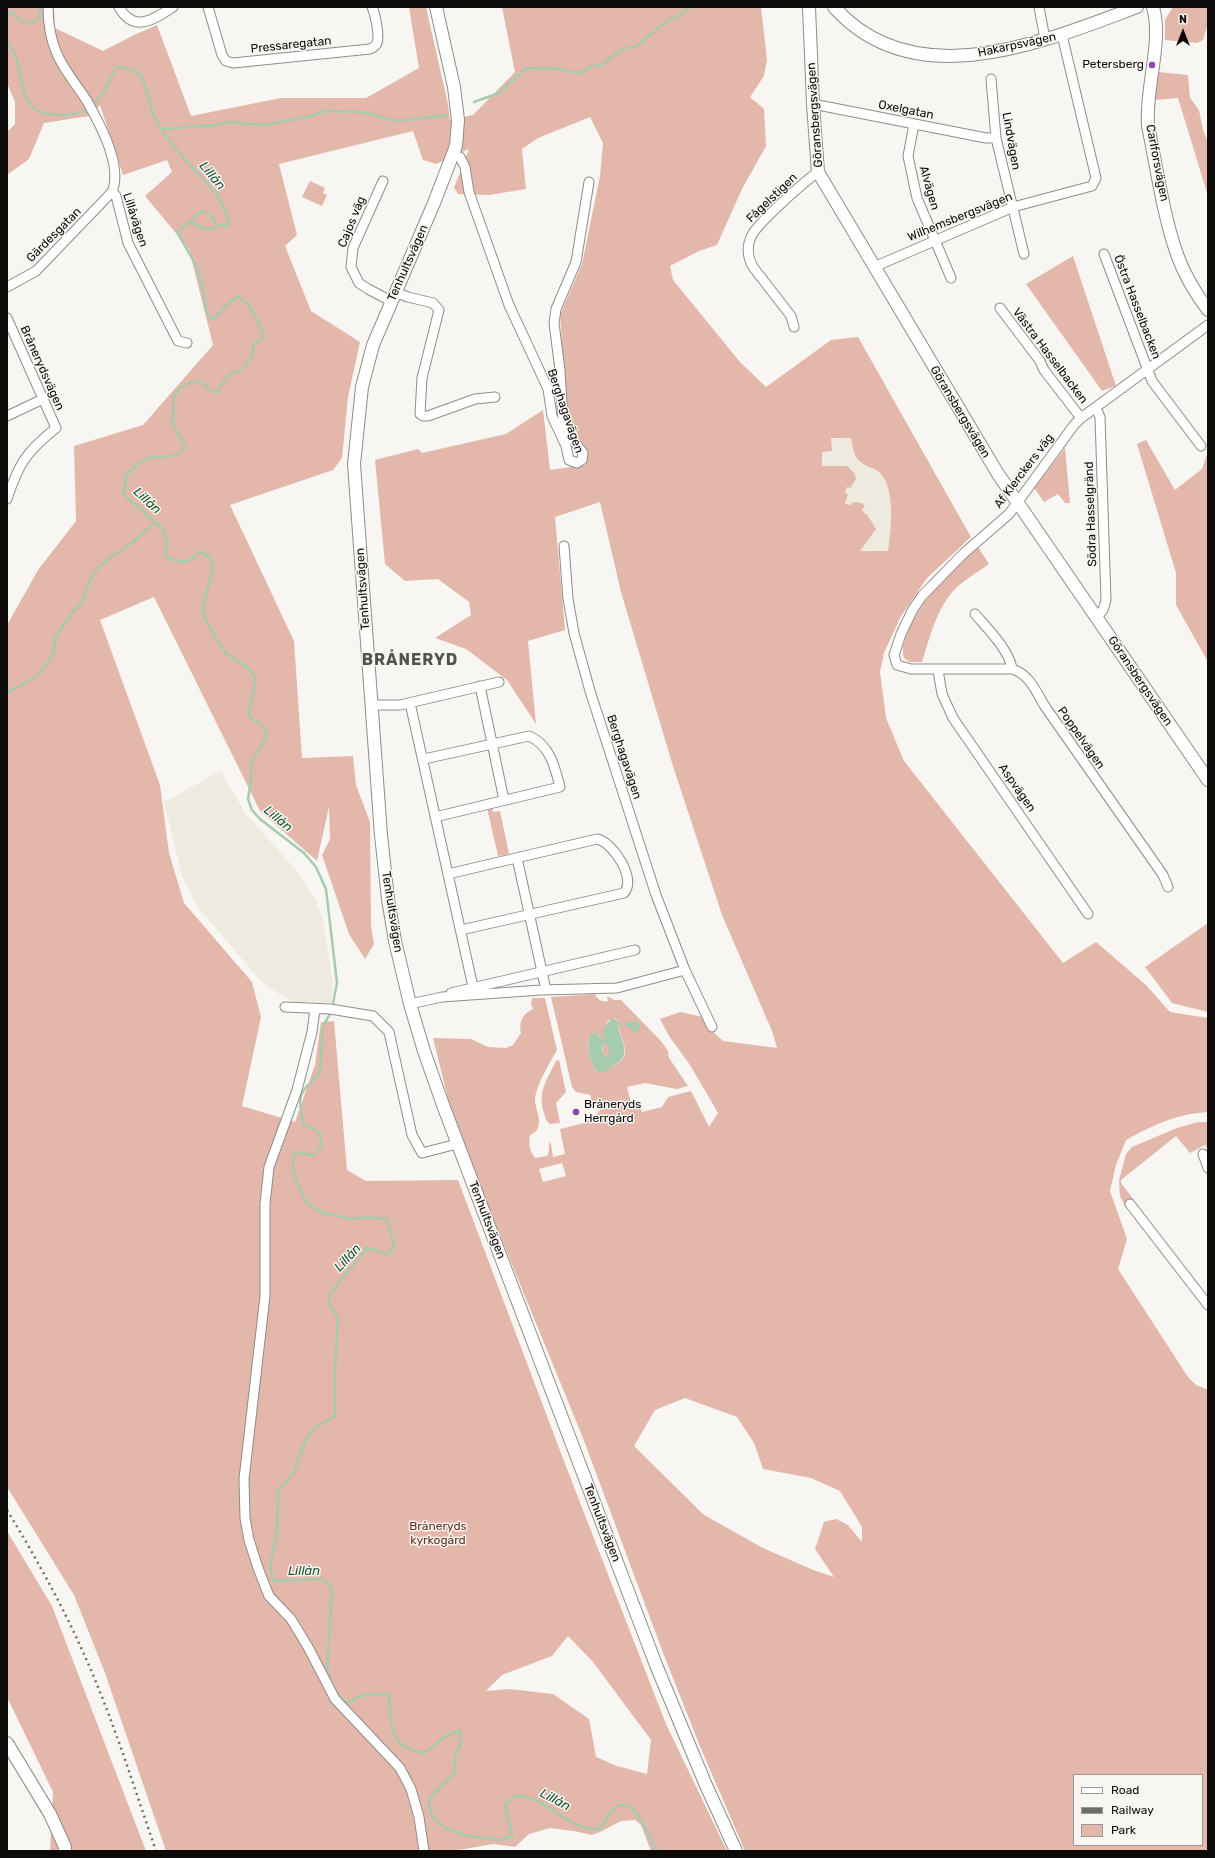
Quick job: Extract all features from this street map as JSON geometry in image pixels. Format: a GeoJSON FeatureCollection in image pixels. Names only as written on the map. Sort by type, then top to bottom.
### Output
{"type":"FeatureCollection","features":[{"type":"Feature","properties":{"kind":"street","name":"Lillåvägen"},"geometry":{"type":"LineString","coordinates":[[48,7],[48,25],[58,56],[68,75],[86,100],[96,118],[109,148],[116,183],[112,192],[116,196],[128,243],[178,341],[187,343]]}},
{"type":"Feature","properties":{"kind":"street"},"geometry":{"type":"LineString","coordinates":[[119,7],[124,15],[141,23],[150,21],[173,7]]}},
{"type":"Feature","properties":{"kind":"street","name":"Pressaregatan"},"geometry":{"type":"LineString","coordinates":[[208,7],[222,55],[226,61],[233,63],[370,49],[376,46],[378,39],[375,14],[372,7]]}},
{"type":"Feature","properties":{"kind":"street","name":"Tenhultsvägen"},"geometry":{"type":"LineString","coordinates":[[436,7],[452,74],[457,104],[458,133],[453,155],[373,345],[365,373],[357,421],[354,464],[381,835],[388,899],[395,941],[410,1004],[424,1051],[457,1144],[629,1594],[705,1783],[736,1851]]}},
{"type":"Feature","properties":{"kind":"street","name":"Göransbergsvägen"},"geometry":{"type":"LineString","coordinates":[[809,7],[812,104],[818,172],[998,474],[1208,780]]}},
{"type":"Feature","properties":{"kind":"street","name":"Hakarpsvägen"},"geometry":{"type":"LineString","coordinates":[[834,7],[846,20],[863,33],[884,44],[904,51],[930,55],[957,56],[988,54],[1062,35],[1136,7]]}},
{"type":"Feature","properties":{"kind":"street"},"geometry":{"type":"LineString","coordinates":[[1038,7],[1045,39]]}},
{"type":"Feature","properties":{"kind":"street","name":"Carlforsvägen"},"geometry":{"type":"LineString","coordinates":[[1153,7],[1156,34],[1147,110],[1148,126],[1171,236],[1186,275],[1208,310]]}},
{"type":"Feature","properties":{"kind":"street","name":"Wilhemsbergsvägen"},"geometry":{"type":"LineString","coordinates":[[874,267],[1012,207],[1088,188],[1095,182],[1096,178],[1062,35]]}},
{"type":"Feature","properties":{"kind":"street","name":"Lindvägen"},"geometry":{"type":"LineString","coordinates":[[991,79],[996,138],[1024,254]]}},
{"type":"Feature","properties":{"kind":"street","name":"Oxelgatan"},"geometry":{"type":"LineString","coordinates":[[812,104],[986,138],[996,138]]}},
{"type":"Feature","properties":{"kind":"street","name":"Alvägen"},"geometry":{"type":"LineString","coordinates":[[914,124],[908,156],[917,198],[951,278]]}},
{"type":"Feature","properties":{"kind":"street","name":"Berghagavägen"},"geometry":{"type":"LineString","coordinates":[[453,155],[460,157],[465,167],[469,192],[509,305],[548,389],[552,416],[566,446],[569,460],[574,463],[581,462],[583,453],[570,436],[563,421],[560,370],[554,323],[556,310],[576,262],[589,182]]}},
{"type":"Feature","properties":{"kind":"street","name":"Fågelstigen"},"geometry":{"type":"LineString","coordinates":[[794,327],[791,316],[753,268],[749,260],[749,243],[755,230],[818,172]]}},
{"type":"Feature","properties":{"kind":"street","name":"Cajos väg"},"geometry":{"type":"LineString","coordinates":[[383,181],[353,248],[351,262],[354,275],[359,283],[368,289],[393,296],[408,297],[434,303],[439,310],[422,378],[420,409],[423,416],[428,416],[475,399],[495,397]]}},
{"type":"Feature","properties":{"kind":"street","name":"Gärdesgatan"},"geometry":{"type":"LineString","coordinates":[[7,287],[36,271],[112,192]]}},
{"type":"Feature","properties":{"kind":"street","name":"Östra Hasselbacken"},"geometry":{"type":"LineString","coordinates":[[1104,254],[1152,381],[1201,446]]}},
{"type":"Feature","properties":{"kind":"street","name":"Västra Hasselbacken"},"geometry":{"type":"LineString","coordinates":[[1000,308],[1040,361],[1044,370],[1081,418]]}},
{"type":"Feature","properties":{"kind":"street","name":"Brånerydsvägen"},"geometry":{"type":"LineString","coordinates":[[7,318],[56,428],[39,442],[24,458],[7,499]]}},
{"type":"Feature","properties":{"kind":"street","name":"Af Klerckers väg"},"geometry":{"type":"LineString","coordinates":[[938,670],[911,669],[897,665],[894,655],[905,624],[913,609],[929,586],[962,554],[1009,514],[1017,501],[1081,418],[1147,368],[1208,325]]}},
{"type":"Feature","properties":{"kind":"street"},"geometry":{"type":"LineString","coordinates":[[7,416],[42,399]]}},
{"type":"Feature","properties":{"kind":"street","name":"Södra Hasselgränd"},"geometry":{"type":"LineString","coordinates":[[1096,408],[1100,417],[1106,600],[1103,610],[1096,618]]}},
{"type":"Feature","properties":{"kind":"street","name":"Berghagavägen"},"geometry":{"type":"LineString","coordinates":[[564,546],[568,599],[574,633],[590,691],[656,895],[685,970],[712,1027]]}},
{"type":"Feature","properties":{"kind":"street"},"geometry":{"type":"LineString","coordinates":[[938,670],[1012,669],[1011,662],[989,629],[975,614]]}},
{"type":"Feature","properties":{"kind":"street","name":"Poppelvägen"},"geometry":{"type":"LineString","coordinates":[[1012,669],[1020,671],[1034,687],[1044,706],[1163,875],[1168,886]]}},
{"type":"Feature","properties":{"kind":"street","name":"Aspvägen"},"geometry":{"type":"LineString","coordinates":[[938,670],[942,694],[946,706],[953,718],[1088,914]]}},
{"type":"Feature","properties":{"kind":"street"},"geometry":{"type":"LineString","coordinates":[[371,705],[398,705],[410,703],[499,682]]}},
{"type":"Feature","properties":{"kind":"street"},"geometry":{"type":"LineString","coordinates":[[480,686],[504,800]]}},
{"type":"Feature","properties":{"kind":"street"},"geometry":{"type":"LineString","coordinates":[[410,703],[424,759],[435,817],[473,987]]}},
{"type":"Feature","properties":{"kind":"street"},"geometry":{"type":"LineString","coordinates":[[424,759],[527,735],[538,741],[550,755],[554,762],[560,787],[435,817]]}},
{"type":"Feature","properties":{"kind":"street"},"geometry":{"type":"LineString","coordinates":[[448,874],[599,839],[613,848],[619,858],[628,884],[624,893],[461,930]]}},
{"type":"Feature","properties":{"kind":"street"},"geometry":{"type":"LineString","coordinates":[[517,858],[546,990]]}},
{"type":"Feature","properties":{"kind":"street"},"geometry":{"type":"LineString","coordinates":[[442,997],[456,990],[634,950]]}},
{"type":"Feature","properties":{"kind":"street"},"geometry":{"type":"LineString","coordinates":[[410,1004],[442,997],[546,990],[617,988],[685,970]]}},
{"type":"Feature","properties":{"kind":"street"},"geometry":{"type":"LineString","coordinates":[[285,1007],[330,1009],[373,1016],[389,1032],[412,1135],[422,1152],[457,1144]]}},
{"type":"Feature","properties":{"kind":"street"},"geometry":{"type":"LineString","coordinates":[[315,1009],[312,1032],[297,1090],[269,1167],[265,1204],[265,1296],[244,1478],[245,1518],[256,1561],[269,1596],[291,1619],[308,1647],[335,1700],[400,1768],[411,1789],[419,1817],[424,1851]]}},
{"type":"Feature","properties":{"kind":"street"},"geometry":{"type":"LineString","coordinates":[[1203,1154],[1208,1168]]}},
{"type":"Feature","properties":{"kind":"street"},"geometry":{"type":"LineString","coordinates":[[1130,1204],[1208,1305]]}},
{"type":"Feature","properties":{"kind":"street"},"geometry":{"type":"LineString","coordinates":[[7,1743],[50,1814],[66,1851]]}},
{"type":"Feature","properties":{"kind":"shaded area"},"geometry":{"type":"Polygon","coordinates":[[[851,438],[858,461],[879,471],[887,485],[892,503],[889,551],[860,551],[833,520],[829,521],[827,517],[829,513],[820,482],[818,439],[851,438]]]}},
{"type":"Feature","properties":{"kind":"shaded area"},"geometry":{"type":"Polygon","coordinates":[[[221,771],[246,814],[296,870],[316,900],[323,920],[333,984],[331,1003],[293,1002],[271,989],[258,978],[198,907],[182,875],[164,802],[221,771]]]}},
{"type":"Feature","properties":{"kind":"shaded area"},"geometry":{"type":"Polygon","coordinates":[[[614,1018],[620,1024],[636,1021],[640,1027],[637,1032],[634,1033],[627,1025],[618,1025],[624,1049],[623,1058],[612,1067],[598,1072],[595,1069],[589,1055],[589,1036],[593,1033],[598,1033],[598,1036],[602,1038],[604,1044],[602,1047],[602,1054],[609,1054],[609,1048],[605,1044],[603,1036],[606,1025],[614,1018]]]}},
{"type":"Feature","properties":{"kind":"green space","name":"Bråneryds kyrkogård"},"geometry":{"type":"Polygon","coordinates":[[[7,7],[54,7],[55,28],[103,51],[157,25],[191,116],[281,98],[366,98],[419,68],[409,7],[426,7],[448,104],[450,120],[473,115],[515,72],[502,7],[761,7],[767,60],[764,76],[750,97],[764,109],[766,146],[742,189],[717,245],[699,251],[670,266],[673,280],[740,362],[766,387],[831,340],[858,337],[971,537],[927,578],[901,616],[884,653],[880,672],[886,718],[904,761],[1063,963],[1096,942],[1146,985],[1170,1012],[1208,1018],[1208,1112],[1186,1115],[1166,1121],[1126,1140],[1116,1165],[1110,1191],[1127,1239],[1118,1269],[1188,1377],[1196,1385],[1208,1390],[1208,1851],[745,1851],[699,1744],[662,1650],[583,1438],[454,1123],[433,1038],[471,1039],[488,1047],[506,1048],[513,1045],[521,1033],[520,1026],[522,1019],[526,1013],[533,1009],[531,1004],[532,998],[545,998],[557,1050],[544,1074],[536,1094],[535,1104],[539,1124],[535,1132],[530,1135],[530,1147],[535,1158],[547,1156],[549,1152],[549,1142],[551,1144],[553,1157],[565,1154],[560,1129],[584,1123],[587,1120],[594,1118],[600,1110],[598,1103],[593,1106],[590,1095],[576,1092],[572,1087],[551,997],[595,994],[598,999],[602,1001],[608,1001],[607,997],[614,1000],[621,1000],[661,1041],[668,1051],[669,1058],[688,1086],[677,1089],[645,1083],[627,1087],[631,1103],[639,1102],[642,1112],[662,1107],[668,1097],[691,1091],[709,1127],[718,1113],[690,1065],[669,1036],[660,1019],[680,1012],[703,1017],[713,1032],[723,1041],[777,1048],[772,1031],[722,915],[672,763],[621,592],[600,502],[555,517],[565,630],[528,641],[536,724],[507,680],[466,649],[435,638],[471,615],[469,602],[438,579],[405,581],[385,564],[375,460],[418,449],[422,453],[506,434],[543,410],[550,470],[586,465],[583,445],[568,422],[560,315],[582,264],[600,176],[603,143],[590,117],[538,138],[522,149],[526,189],[489,195],[458,194],[454,188],[469,149],[436,164],[423,160],[413,131],[279,164],[297,235],[285,246],[311,311],[360,342],[348,397],[342,458],[333,470],[230,505],[294,641],[302,758],[353,756],[356,785],[370,822],[371,925],[374,944],[365,959],[349,934],[322,855],[330,839],[329,807],[317,861],[260,811],[154,597],[100,620],[160,785],[169,853],[184,903],[252,982],[261,1017],[242,1106],[295,1122],[315,1065],[321,1022],[334,1021],[347,1170],[366,1181],[458,1180],[562,1456],[666,1724],[727,1851],[651,1851],[641,1825],[635,1820],[621,1821],[592,1835],[550,1828],[529,1834],[515,1847],[494,1844],[452,1851],[166,1851],[105,1673],[74,1595],[7,1487],[7,625],[38,570],[76,521],[74,446],[143,425],[213,345],[189,249],[145,196],[172,172],[167,160],[123,175],[100,105],[89,116],[44,123],[29,159],[7,175],[7,132],[15,124],[15,102],[7,83],[7,7]],[[831,438],[832,451],[822,452],[822,466],[847,466],[854,473],[856,479],[850,488],[847,487],[845,493],[848,494],[845,504],[851,505],[852,502],[862,503],[865,507],[862,509],[864,514],[866,513],[876,529],[860,551],[888,551],[891,510],[885,480],[878,471],[857,459],[854,453],[851,438],[831,438]],[[615,1018],[608,1021],[604,1035],[605,1041],[609,1048],[609,1054],[602,1054],[603,1044],[598,1034],[589,1036],[589,1055],[595,1069],[598,1072],[616,1065],[625,1054],[625,1047],[618,1023],[615,1018]],[[562,1163],[539,1169],[543,1182],[566,1176],[562,1163]],[[685,1398],[655,1410],[634,1446],[704,1515],[763,1548],[813,1570],[834,1577],[815,1549],[824,1522],[836,1519],[848,1525],[862,1542],[862,1527],[840,1491],[811,1478],[763,1469],[754,1443],[737,1417],[685,1398]],[[568,1636],[552,1656],[502,1675],[486,1691],[509,1689],[553,1694],[589,1719],[596,1757],[617,1766],[647,1774],[651,1740],[593,1662],[568,1636]]]}},
{"type":"Feature","properties":{"kind":"green space"},"geometry":{"type":"Polygon","coordinates":[[[1173,7],[1208,7],[1208,24],[1203,40],[1197,43],[1165,40],[1165,20],[1173,7]]]}},
{"type":"Feature","properties":{"kind":"green space"},"geometry":{"type":"Polygon","coordinates":[[[1158,72],[1188,75],[1190,98],[1199,110],[1203,130],[1208,142],[1208,196],[1178,98],[1154,100],[1158,72]]]}},
{"type":"Feature","properties":{"kind":"green space"},"geometry":{"type":"Polygon","coordinates":[[[310,181],[325,188],[323,193],[327,195],[322,206],[302,197],[310,181]]]}},
{"type":"Feature","properties":{"kind":"green space"},"geometry":{"type":"Polygon","coordinates":[[[1073,256],[1116,386],[1102,391],[1026,284],[1073,256]]]}},
{"type":"Feature","properties":{"kind":"green space"},"geometry":{"type":"Polygon","coordinates":[[[1146,440],[1175,490],[1202,469],[1208,451],[1208,662],[1176,605],[1176,573],[1137,444],[1146,440]]]}},
{"type":"Feature","properties":{"kind":"green space"},"geometry":{"type":"Polygon","coordinates":[[[1065,448],[1070,503],[1065,503],[1058,494],[1044,502],[1034,488],[1065,448]]]}},
{"type":"Feature","properties":{"kind":"green space"},"geometry":{"type":"Polygon","coordinates":[[[978,547],[989,564],[954,590],[938,615],[922,662],[909,662],[904,658],[903,648],[905,639],[921,607],[929,596],[957,566],[978,547]]]}},
{"type":"Feature","properties":{"kind":"green space"},"geometry":{"type":"Polygon","coordinates":[[[492,807],[493,812],[500,811],[509,854],[498,856],[487,808],[492,807]]]}},
{"type":"Feature","properties":{"kind":"green space"},"geometry":{"type":"Polygon","coordinates":[[[1208,923],[1208,1012],[1172,1003],[1145,967],[1208,923]]]}},
{"type":"Feature","properties":{"kind":"green space"},"geometry":{"type":"Polygon","coordinates":[[[559,1060],[566,1092],[556,1103],[560,1123],[550,1124],[546,1119],[542,1106],[542,1092],[546,1080],[556,1061],[559,1060]]]}},
{"type":"Feature","properties":{"kind":"green space"},"geometry":{"type":"Polygon","coordinates":[[[1198,1122],[1208,1122],[1208,1149],[1205,1145],[1190,1153],[1176,1136],[1121,1180],[1121,1183],[1134,1200],[1125,1206],[1120,1196],[1119,1180],[1126,1154],[1132,1147],[1177,1128],[1198,1122]]]}},
{"type":"Feature","properties":{"kind":"green space"},"geometry":{"type":"Polygon","coordinates":[[[7,1531],[52,1606],[146,1851],[50,1851],[53,1792],[7,1697],[7,1531]]]}},
{"type":"Feature","properties":{"kind":"waterway","name":"Lillån"},"geometry":{"type":"LineString","coordinates":[[7,16],[12,12],[22,22],[32,23],[40,19],[40,7]]}},
{"type":"Feature","properties":{"kind":"waterway"},"geometry":{"type":"LineString","coordinates":[[474,102],[499,93],[527,68],[560,69],[580,73],[592,66],[602,65],[615,54],[626,48],[636,46],[670,19],[675,18],[691,7]]}},
{"type":"Feature","properties":{"kind":"waterway","name":"Lillån"},"geometry":{"type":"LineString","coordinates":[[7,42],[14,53],[26,98],[32,107],[42,112],[58,115],[74,114],[88,109]]}},
{"type":"Feature","properties":{"kind":"waterway","name":"Lillån"},"geometry":{"type":"LineString","coordinates":[[92,106],[104,93],[114,71],[118,67],[124,67],[140,74],[143,79],[153,114],[161,129],[176,149],[218,196],[229,220],[229,224],[227,226],[218,225],[212,229],[205,229],[190,222],[178,231],[178,234],[200,277],[207,313],[212,319],[238,297],[251,308],[263,335],[262,338],[253,344],[253,352],[250,360],[241,370],[232,373],[226,378],[217,392],[211,391],[202,383],[194,382],[185,385],[176,393],[173,400],[174,416],[172,422],[185,447],[178,454],[173,456],[150,458],[137,465],[126,475],[124,495],[162,528],[167,542],[165,555],[167,557],[187,561],[201,552],[209,557],[212,563],[212,572],[204,600],[204,616],[226,653],[247,667],[253,674],[255,681],[248,714],[252,719],[264,726],[266,730],[266,737],[251,763],[251,781],[248,799],[252,810],[260,819],[304,853],[316,867],[326,889],[337,983],[333,1003]]}},
{"type":"Feature","properties":{"kind":"waterway"},"geometry":{"type":"LineString","coordinates":[[162,129],[215,125],[226,122],[265,125],[307,117],[325,111],[363,112],[391,120],[408,120],[447,115]]}},
{"type":"Feature","properties":{"kind":"waterway"},"geometry":{"type":"LineString","coordinates":[[190,222],[202,211],[211,216],[217,225]]}},
{"type":"Feature","properties":{"kind":"waterway"},"geometry":{"type":"LineString","coordinates":[[7,693],[37,676],[51,658],[54,650],[55,637],[72,613],[81,604],[92,576],[99,567],[112,556],[132,543],[156,522]]}},
{"type":"Feature","properties":{"kind":"waterway","name":"Lillån"},"geometry":{"type":"LineString","coordinates":[[330,1014],[323,1026],[320,1073],[303,1091],[300,1100],[304,1125],[320,1133],[321,1147],[313,1156],[296,1152],[293,1158],[293,1171],[305,1201],[322,1213],[354,1219],[367,1217],[387,1219],[394,1246],[388,1254],[367,1248],[328,1297],[331,1308],[338,1317],[335,1368],[335,1416],[314,1428],[306,1439],[294,1472],[278,1492],[277,1533],[270,1567],[274,1581],[323,1579],[332,1588],[327,1672],[334,1687]]}},
{"type":"Feature","properties":{"kind":"waterway","name":"Lillån"},"geometry":{"type":"LineString","coordinates":[[337,1694],[346,1703],[365,1695],[389,1694],[390,1716],[394,1733],[404,1746],[413,1750],[425,1753],[446,1736],[460,1730],[461,1743],[455,1756],[455,1773],[430,1797],[429,1803],[432,1816],[443,1827],[468,1836],[499,1840],[512,1836],[505,1804],[516,1796],[522,1796],[540,1803],[573,1823],[590,1829],[600,1829],[612,1810],[622,1805],[628,1806],[634,1811],[640,1819],[657,1851]]}},
{"type":"Feature","properties":{"kind":"railway"},"geometry":{"type":"LineString","coordinates":[[7,1510],[28,1545],[66,1616],[94,1676],[113,1725],[156,1851]]}},
{"type":"Feature","properties":{"kind":"place","name":"Petersberg"},"geometry":{"type":"Point","coordinates":[1152,65]}},
{"type":"Feature","properties":{"kind":"place","name":"Bråneryds Herrgård"},"geometry":{"type":"Point","coordinates":[576,1112]}},
{"type":"Feature","properties":{"kind":"district","name":"BRÅNERYD"},"geometry":{"type":"Point","coordinates":[410,660]}}]}
